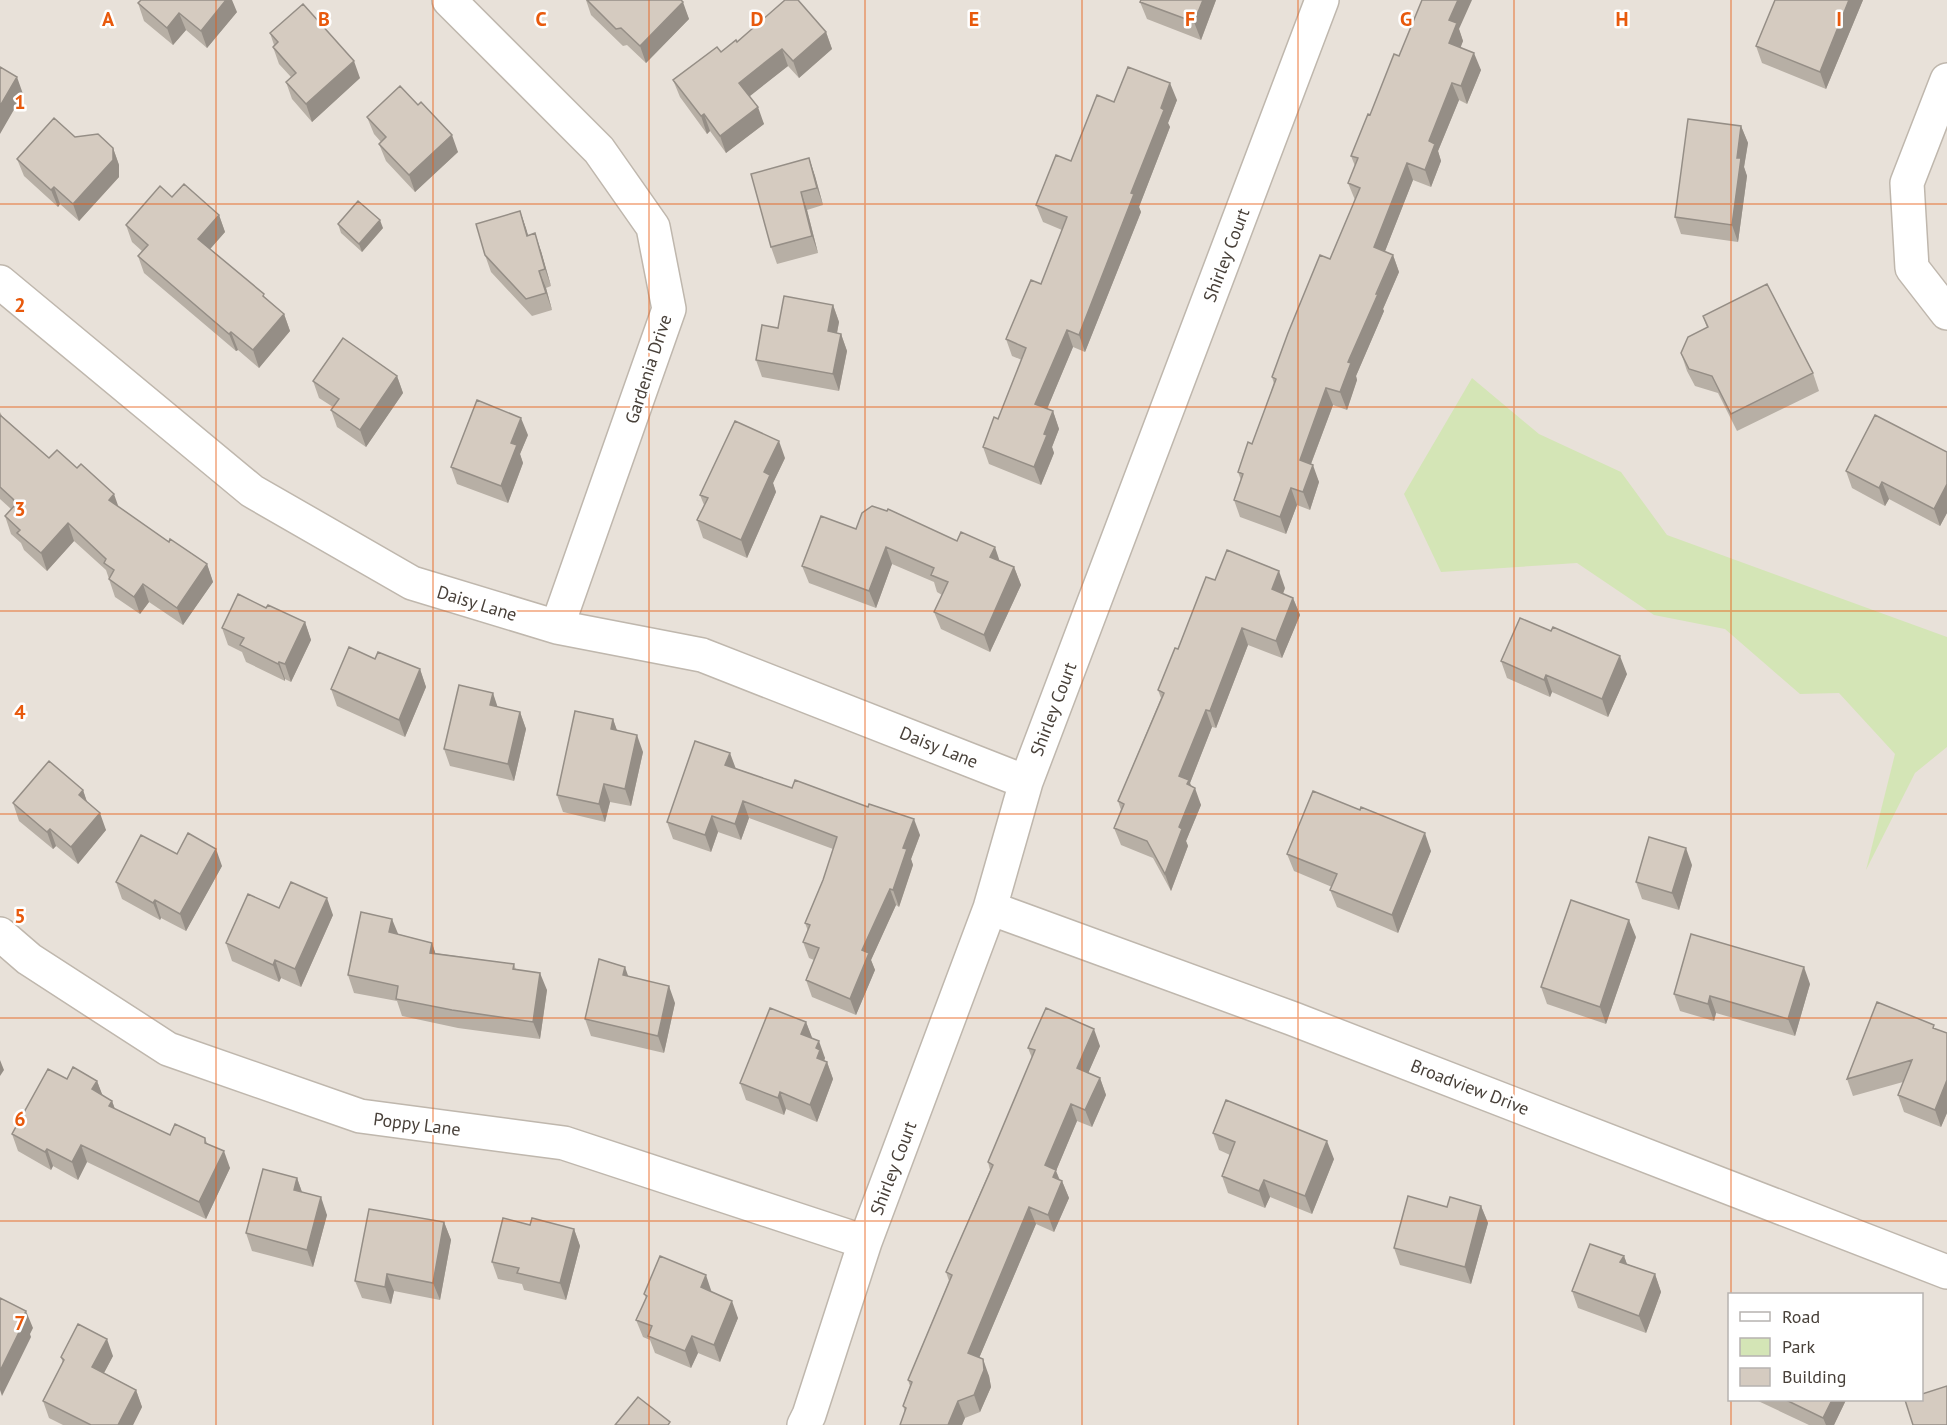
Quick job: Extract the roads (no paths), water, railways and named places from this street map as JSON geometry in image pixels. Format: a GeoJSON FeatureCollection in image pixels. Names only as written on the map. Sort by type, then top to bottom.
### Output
{"type":"FeatureCollection","features":[{"type":"Feature","properties":{"kind":"street","name":"Gardenia Drive"},"geometry":{"type":"LineString","coordinates":[[449,0],[598,150],[653,227],[669,309],[557,627]]}},
{"type":"Feature","properties":{"kind":"street","name":"Shirley Court"},"geometry":{"type":"LineString","coordinates":[[804,1425],[866,1242],[990,909],[1026,782],[1322,0]]}},
{"type":"Feature","properties":{"kind":"street"},"geometry":{"type":"LineString","coordinates":[[1947,80],[1907,183],[1912,268],[1947,313]]}},
{"type":"Feature","properties":{"kind":"street","name":"Daisy Lane"},"geometry":{"type":"LineString","coordinates":[[0,282],[252,491],[412,583],[557,627],[702,655],[1026,782]]}},
{"type":"Feature","properties":{"kind":"street","name":"Broadview Drive"},"geometry":{"type":"LineString","coordinates":[[990,909],[1291,1018],[1947,1272]]}},
{"type":"Feature","properties":{"kind":"street","name":"Poppy Lane"},"geometry":{"type":"LineString","coordinates":[[0,934],[29,958],[168,1049],[360,1116],[564,1143],[866,1242]]}}]}
